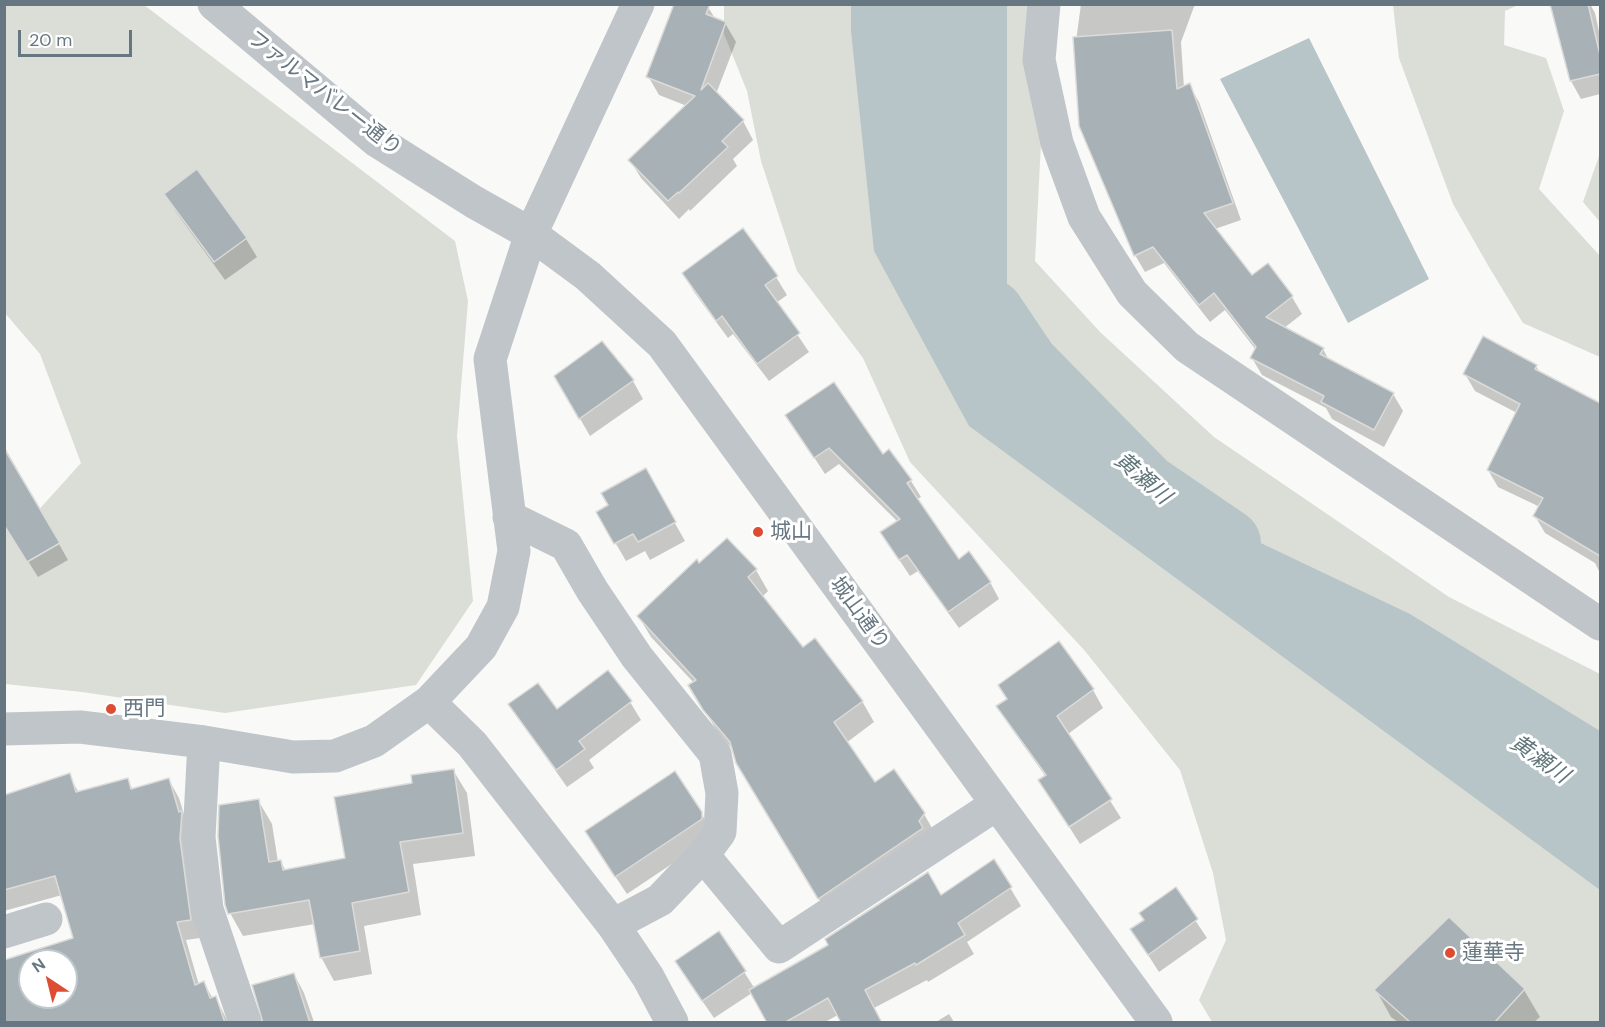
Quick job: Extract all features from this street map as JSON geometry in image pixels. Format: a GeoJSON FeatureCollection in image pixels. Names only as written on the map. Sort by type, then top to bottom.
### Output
{"type":"FeatureCollection","features":[{"type":"Feature","properties":{"kind":"street","name":"ファルマバレー通り"},"geometry":{"type":"LineString","coordinates":[[214,4],[377,141],[474,202],[531,234]]}},
{"type":"Feature","properties":{"kind":"street"},"geometry":{"type":"LineString","coordinates":[[4,729],[80,727],[204,742],[292,757],[335,756],[374,741],[429,702],[481,647],[503,608],[514,551],[490,358],[531,234],[638,4]]}},
{"type":"Feature","properties":{"kind":"street"},"geometry":{"type":"LineString","coordinates":[[1044,4],[1039,60],[1057,143],[1084,218],[1132,293],[1187,347],[1600,624]]}},
{"type":"Feature","properties":{"kind":"street","name":"城山通り"},"geometry":{"type":"LineString","coordinates":[[531,234],[588,276],[662,344],[1156,1023]]}},
{"type":"Feature","properties":{"kind":"street"},"geometry":{"type":"LineString","coordinates":[[509,517],[566,545],[592,590],[637,657],[715,754],[722,793],[720,831],[703,855],[660,900],[613,925]]}},
{"type":"Feature","properties":{"kind":"street"},"geometry":{"type":"LineString","coordinates":[[429,702],[472,744],[613,925],[648,977],[672,1023]]}},
{"type":"Feature","properties":{"kind":"street"},"geometry":{"type":"LineString","coordinates":[[204,742],[200,837],[207,909],[245,1023]]}},
{"type":"Feature","properties":{"kind":"street"},"geometry":{"type":"LineString","coordinates":[[703,855],[779,947],[997,804]]}},
{"type":"Feature","properties":{"kind":"street"},"geometry":{"type":"LineString","coordinates":[[4,932],[46,920]]}},
{"type":"Feature","properties":{"kind":"shaded area"},"geometry":{"type":"Polygon","coordinates":[[[5,5],[144,5],[455,241],[468,301],[457,436],[473,601],[416,685],[225,713],[82,692],[5,684],[5,527],[35,514],[81,463],[40,354],[5,313],[5,5]]]}},
{"type":"Feature","properties":{"kind":"shaded area"},"geometry":{"type":"Polygon","coordinates":[[[724,5],[1048,5],[1035,261],[1100,332],[1214,437],[1449,597],[1600,674],[1600,1022],[1212,1022],[1199,1000],[1226,940],[1213,873],[1180,770],[1085,651],[910,462],[863,358],[797,271],[761,161],[747,91],[724,34],[724,5]]]}},
{"type":"Feature","properties":{"kind":"shaded area"},"geometry":{"type":"Polygon","coordinates":[[[1393,5],[1518,5],[1505,11],[1504,45],[1546,58],[1564,111],[1539,189],[1600,256],[1600,357],[1523,323],[1489,267],[1453,204],[1399,58],[1393,5]]]}},
{"type":"Feature","properties":{"kind":"shaded area"},"geometry":{"type":"Polygon","coordinates":[[[1600,153],[1600,222],[1583,202],[1600,153]]]}},
{"type":"Feature","properties":{"kind":"water"},"geometry":{"type":"Polygon","coordinates":[[[851,5],[1007,5],[1007,305],[1082,458],[1410,614],[1600,731],[1600,890],[969,426],[874,251],[851,31],[851,5]]]}},
{"type":"Feature","properties":{"kind":"water"},"geometry":{"type":"Polygon","coordinates":[[[1309,38],[1429,279],[1348,323],[1220,79],[1309,38]]]}},
{"type":"Feature","properties":{"kind":"building"},"geometry":{"type":"Polygon","coordinates":[[[674,4],[710,4],[706,14],[726,22],[701,90],[708,83],[744,120],[722,141],[728,147],[668,201],[628,160],[695,96],[646,77],[674,4]]]}},
{"type":"Feature","properties":{"kind":"building"},"geometry":{"type":"Polygon","coordinates":[[[1550,4],[1588,4],[1600,55],[1600,74],[1570,81],[1550,4]]]}},
{"type":"Feature","properties":{"kind":"building"},"geometry":{"type":"Polygon","coordinates":[[[1172,30],[1177,89],[1190,83],[1233,203],[1204,213],[1252,275],[1268,263],[1293,296],[1266,317],[1324,348],[1320,354],[1394,393],[1374,430],[1321,402],[1324,396],[1250,358],[1256,347],[1214,293],[1199,305],[1153,247],[1134,256],[1079,126],[1073,37],[1172,30]]]}},
{"type":"Feature","properties":{"kind":"building"},"geometry":{"type":"Polygon","coordinates":[[[197,169],[247,238],[214,262],[164,194],[197,169]]]}},
{"type":"Feature","properties":{"kind":"building"},"geometry":{"type":"Polygon","coordinates":[[[743,228],[778,276],[765,285],[800,333],[757,364],[722,316],[716,321],[682,273],[743,228]]]}},
{"type":"Feature","properties":{"kind":"building"},"geometry":{"type":"Polygon","coordinates":[[[1483,336],[1537,365],[1535,369],[1600,403],[1600,556],[1533,516],[1543,498],[1487,470],[1520,404],[1463,374],[1483,336]]]}},
{"type":"Feature","properties":{"kind":"building"},"geometry":{"type":"Polygon","coordinates":[[[602,341],[634,380],[579,419],[554,376],[602,341]]]}},
{"type":"Feature","properties":{"kind":"building"},"geometry":{"type":"Polygon","coordinates":[[[834,382],[883,454],[889,449],[912,480],[907,483],[959,559],[969,551],[991,582],[948,612],[907,555],[899,560],[880,532],[900,519],[829,448],[814,458],[785,415],[834,382]]]}},
{"type":"Feature","properties":{"kind":"building"},"geometry":{"type":"Polygon","coordinates":[[[4,448],[60,543],[27,562],[4,525],[4,448]]]}},
{"type":"Feature","properties":{"kind":"building"},"geometry":{"type":"Polygon","coordinates":[[[646,468],[676,522],[638,542],[633,534],[614,544],[596,512],[608,505],[601,493],[646,468]]]}},
{"type":"Feature","properties":{"kind":"building"},"geometry":{"type":"Polygon","coordinates":[[[727,538],[757,569],[748,577],[803,647],[815,638],[863,701],[834,722],[875,782],[894,769],[925,813],[919,821],[923,828],[818,899],[736,763],[730,742],[703,710],[688,685],[696,680],[637,616],[697,559],[699,563],[727,538]]]}},
{"type":"Feature","properties":{"kind":"building"},"geometry":{"type":"Polygon","coordinates":[[[1059,641],[1094,689],[1057,716],[1112,799],[1069,827],[1038,780],[1046,775],[996,706],[1007,699],[998,685],[1059,641]]]}},
{"type":"Feature","properties":{"kind":"building"},"geometry":{"type":"Polygon","coordinates":[[[608,670],[632,701],[579,741],[585,749],[556,770],[508,704],[538,683],[557,709],[608,670]]]}},
{"type":"Feature","properties":{"kind":"building"},"geometry":{"type":"Polygon","coordinates":[[[454,769],[463,833],[400,842],[409,892],[352,903],[360,951],[320,958],[309,900],[228,914],[225,905],[218,836],[219,805],[259,799],[269,862],[281,860],[283,870],[345,858],[334,797],[412,783],[411,775],[454,769]]]}},
{"type":"Feature","properties":{"kind":"building"},"geometry":{"type":"Polygon","coordinates":[[[675,771],[702,812],[702,819],[615,877],[585,831],[675,771]]]}},
{"type":"Feature","properties":{"kind":"building"},"geometry":{"type":"Polygon","coordinates":[[[70,773],[76,792],[128,778],[131,789],[169,778],[179,812],[182,811],[180,839],[191,920],[177,922],[195,985],[204,981],[210,998],[216,996],[225,1023],[4,1023],[4,960],[18,956],[18,1009],[78,1009],[78,949],[38,949],[73,938],[55,876],[4,890],[4,795],[70,773]]]}},
{"type":"Feature","properties":{"kind":"building"},"geometry":{"type":"Polygon","coordinates":[[[994,859],[1012,887],[958,923],[965,935],[916,965],[915,963],[865,990],[882,1023],[841,1023],[828,998],[784,1023],[767,1023],[749,990],[828,945],[825,939],[928,872],[941,895],[994,859]]]}},
{"type":"Feature","properties":{"kind":"building"},"geometry":{"type":"Polygon","coordinates":[[[1176,887],[1198,919],[1148,955],[1130,929],[1144,920],[1139,913],[1176,887]]]}},
{"type":"Feature","properties":{"kind":"building","name":"蓮華寺"},"geometry":{"type":"Polygon","coordinates":[[[1449,917],[1525,989],[1494,1023],[1411,1023],[1374,990],[1449,917]]]}},
{"type":"Feature","properties":{"kind":"building"},"geometry":{"type":"Polygon","coordinates":[[[719,931],[746,971],[702,1001],[675,961],[719,931]]]}},
{"type":"Feature","properties":{"kind":"building"},"geometry":{"type":"Polygon","coordinates":[[[294,973],[310,1023],[263,1023],[252,985],[294,973]]]}},
{"type":"Feature","properties":{"kind":"waterway","name":"黄瀬川"},"geometry":{"type":"LineString","coordinates":[[990,313],[1025,365],[1145,487],[1227,543]]}},
{"type":"Feature","properties":{"kind":"place","name":"城山"},"geometry":{"type":"Point","coordinates":[758,532]}},
{"type":"Feature","properties":{"kind":"place","name":"西門"},"geometry":{"type":"Point","coordinates":[111,709]}},
{"type":"Feature","properties":{"kind":"place","name":"蓮華寺"},"geometry":{"type":"Point","coordinates":[1450,953]}}]}
